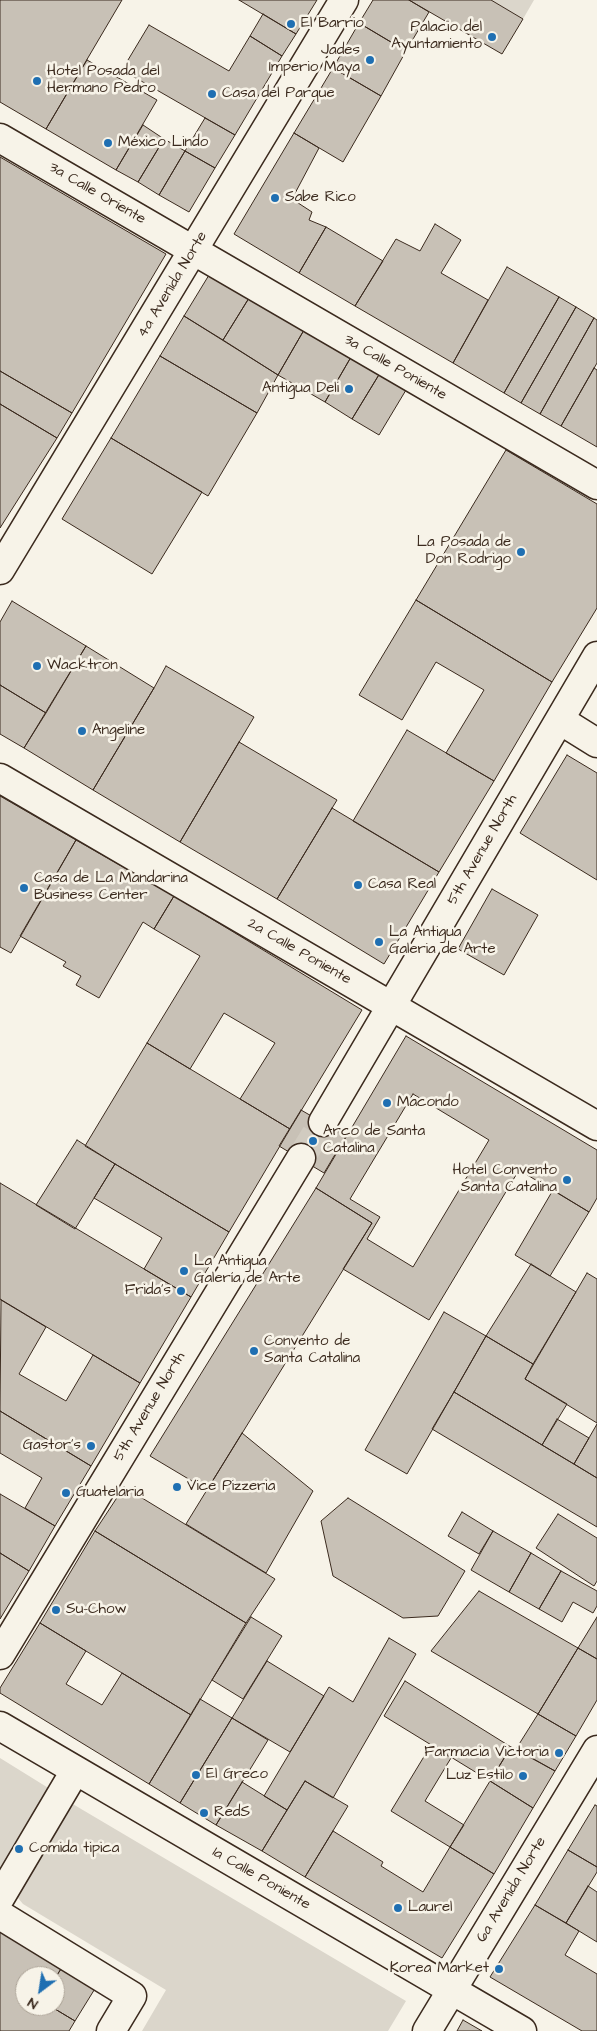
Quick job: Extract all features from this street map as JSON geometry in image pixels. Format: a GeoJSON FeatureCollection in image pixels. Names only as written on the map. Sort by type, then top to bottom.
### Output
{"type":"FeatureCollection","features":[{"type":"Feature","properties":{"kind":"street","name":"4a Avenida Norte"},"geometry":{"type":"LineString","coordinates":[[0,570],[194,252],[344,0]]}},
{"type":"Feature","properties":{"kind":"street","name":"3a Calle Oriente"},"geometry":{"type":"LineString","coordinates":[[0,138],[194,252]]}},
{"type":"Feature","properties":{"kind":"street","name":"3a Calle Poniente"},"geometry":{"type":"LineString","coordinates":[[194,252],[597,485]]}},
{"type":"Feature","properties":{"kind":"street","name":"5th Avenue North"},"geometry":{"type":"LineString","coordinates":[[323,1122],[597,656]]}},
{"type":"Feature","properties":{"kind":"street"},"geometry":{"type":"LineString","coordinates":[[560,720],[597,743]]}},
{"type":"Feature","properties":{"kind":"street","name":"2a Calle Poniente"},"geometry":{"type":"LineString","coordinates":[[0,778],[597,1126]]}},
{"type":"Feature","properties":{"kind":"street","name":"5th Avenue North"},"geometry":{"type":"LineString","coordinates":[[0,1655],[301,1158]]}},
{"type":"Feature","properties":{"kind":"street","name":"1a Calle Poniente"},"geometry":{"type":"LineString","coordinates":[[0,1726],[522,2031]]}},
{"type":"Feature","properties":{"kind":"street","name":"6a Avenida Norte"},"geometry":{"type":"LineString","coordinates":[[427,2031],[597,1750]]}},
{"type":"Feature","properties":{"kind":"street"},"geometry":{"type":"LineString","coordinates":[[0,1898],[75,1771]]}},
{"type":"Feature","properties":{"kind":"street"},"geometry":{"type":"LineString","coordinates":[[0,1915],[132,1996],[111,2031]]}},
{"type":"Feature","properties":{"kind":"shaded area"},"geometry":{"type":"Polygon","coordinates":[[[491,0],[534,0],[523,19],[491,0]]]}},
{"type":"Feature","properties":{"kind":"shaded area"},"geometry":{"type":"Polygon","coordinates":[[[0,1758],[50,1789],[0,1871],[0,1758]]]}},
{"type":"Feature","properties":{"kind":"shaded area"},"geometry":{"type":"Polygon","coordinates":[[[71,1803],[406,2001],[388,2031],[142,2031],[166,1990],[23,1904],[18,1898],[18,1892],[71,1803]]]}},
{"type":"Feature","properties":{"kind":"building","name":"Hotel Posada del Hermano Pedro"},"geometry":{"type":"Polygon","coordinates":[[[0,0],[122,0],[46,129],[0,102],[0,0]]]}},
{"type":"Feature","properties":{"kind":"building","name":"El Barrio"},"geometry":{"type":"Polygon","coordinates":[[[239,0],[317,0],[296,34],[239,0]]]}},
{"type":"Feature","properties":{"kind":"building"},"geometry":{"type":"Polygon","coordinates":[[[373,0],[409,0],[429,12],[406,51],[359,23],[373,0]]]}},
{"type":"Feature","properties":{"kind":"building","name":"Palacio del Ayuntamiento"},"geometry":{"type":"Polygon","coordinates":[[[409,0],[491,0],[523,19],[502,54],[409,0]]]}},
{"type":"Feature","properties":{"kind":"building"},"geometry":{"type":"Polygon","coordinates":[[[263,14],[296,34],[282,56],[250,36],[263,14]]]}},
{"type":"Feature","properties":{"kind":"building","name":"Jades Imperio Maya"},"geometry":{"type":"Polygon","coordinates":[[[359,23],[406,51],[381,96],[333,68],[359,23]]]}},
{"type":"Feature","properties":{"kind":"building","name":"Casa del Parque"},"geometry":{"type":"Polygon","coordinates":[[[149,25],[229,71],[250,36],[282,56],[235,135],[122,70],[149,25]]]}},
{"type":"Feature","properties":{"kind":"building"},"geometry":{"type":"Polygon","coordinates":[[[87,60],[157,100],[116,170],[46,129],[87,60]]]}},
{"type":"Feature","properties":{"kind":"building"},"geometry":{"type":"Polygon","coordinates":[[[333,68],[381,96],[343,162],[294,133],[333,68]]]}},
{"type":"Feature","properties":{"kind":"building"},"geometry":{"type":"Polygon","coordinates":[[[205,118],[235,135],[215,168],[185,151],[205,118]]]}},
{"type":"Feature","properties":{"kind":"building"},"geometry":{"type":"Polygon","coordinates":[[[143,125],[164,139],[138,182],[116,170],[143,125]]]}},
{"type":"Feature","properties":{"kind":"building"},"geometry":{"type":"Polygon","coordinates":[[[294,133],[319,148],[292,199],[312,212],[309,220],[326,227],[299,273],[234,234],[294,133]]]}},
{"type":"Feature","properties":{"kind":"building"},"geometry":{"type":"Polygon","coordinates":[[[164,139],[185,151],[159,195],[138,182],[164,139]]]}},
{"type":"Feature","properties":{"kind":"building"},"geometry":{"type":"Polygon","coordinates":[[[185,151],[215,168],[189,212],[159,195],[185,151]]]}},
{"type":"Feature","properties":{"kind":"building"},"geometry":{"type":"Polygon","coordinates":[[[0,157],[166,254],[72,413],[0,371],[0,157]]]}},
{"type":"Feature","properties":{"kind":"building"},"geometry":{"type":"Polygon","coordinates":[[[435,224],[461,240],[441,273],[488,300],[453,363],[355,306],[396,239],[420,251],[435,224]]]}},
{"type":"Feature","properties":{"kind":"building"},"geometry":{"type":"Polygon","coordinates":[[[326,227],[383,261],[355,306],[299,273],[326,227]]]}},
{"type":"Feature","properties":{"kind":"building"},"geometry":{"type":"Polygon","coordinates":[[[507,267],[559,297],[504,393],[453,363],[507,267]]]}},
{"type":"Feature","properties":{"kind":"building"},"geometry":{"type":"Polygon","coordinates":[[[209,275],[249,298],[223,340],[184,316],[209,275]]]}},
{"type":"Feature","properties":{"kind":"building"},"geometry":{"type":"Polygon","coordinates":[[[559,297],[576,307],[521,403],[504,393],[559,297]]]}},
{"type":"Feature","properties":{"kind":"building"},"geometry":{"type":"Polygon","coordinates":[[[249,298],[304,330],[278,375],[223,340],[249,298]]]}},
{"type":"Feature","properties":{"kind":"building"},"geometry":{"type":"Polygon","coordinates":[[[576,307],[594,318],[540,414],[521,403],[576,307]]]}},
{"type":"Feature","properties":{"kind":"building"},"geometry":{"type":"Polygon","coordinates":[[[184,316],[278,375],[257,413],[160,356],[184,316]]]}},
{"type":"Feature","properties":{"kind":"building"},"geometry":{"type":"Polygon","coordinates":[[[594,318],[597,320],[597,363],[561,426],[540,414],[594,318]]]}},
{"type":"Feature","properties":{"kind":"building"},"geometry":{"type":"Polygon","coordinates":[[[304,330],[351,357],[325,402],[278,375],[304,330]]]}},
{"type":"Feature","properties":{"kind":"building"},"geometry":{"type":"Polygon","coordinates":[[[160,356],[257,413],[208,496],[111,438],[160,356]]]}},
{"type":"Feature","properties":{"kind":"building"},"geometry":{"type":"Polygon","coordinates":[[[351,357],[380,373],[352,419],[325,402],[351,357]]]}},
{"type":"Feature","properties":{"kind":"building"},"geometry":{"type":"Polygon","coordinates":[[[594,368],[597,370],[597,447],[561,426],[594,368]]]}},
{"type":"Feature","properties":{"kind":"building"},"geometry":{"type":"Polygon","coordinates":[[[0,371],[72,413],[57,438],[0,404],[0,371]]]}},
{"type":"Feature","properties":{"kind":"building"},"geometry":{"type":"Polygon","coordinates":[[[380,373],[406,390],[379,435],[352,419],[380,373]]]}},
{"type":"Feature","properties":{"kind":"building"},"geometry":{"type":"Polygon","coordinates":[[[0,404],[57,438],[0,528],[0,404]]]}},
{"type":"Feature","properties":{"kind":"building"},"geometry":{"type":"Polygon","coordinates":[[[111,438],[202,492],[152,574],[62,519],[111,438]]]}},
{"type":"Feature","properties":{"kind":"building","name":"La Posada de Don Rodrigo"},"geometry":{"type":"Polygon","coordinates":[[[506,450],[597,504],[597,608],[552,682],[416,600],[506,450]]]}},
{"type":"Feature","properties":{"kind":"building"},"geometry":{"type":"Polygon","coordinates":[[[416,600],[552,682],[494,781],[446,753],[484,690],[436,662],[402,720],[359,695],[416,600]]]}},
{"type":"Feature","properties":{"kind":"building","name":"Wacktron"},"geometry":{"type":"Polygon","coordinates":[[[12,601],[86,646],[46,713],[0,685],[0,622],[12,601]]]}},
{"type":"Feature","properties":{"kind":"building","name":"Angeline"},"geometry":{"type":"Polygon","coordinates":[[[86,646],[154,688],[93,790],[24,748],[86,646]]]}},
{"type":"Feature","properties":{"kind":"building"},"geometry":{"type":"Polygon","coordinates":[[[166,666],[254,717],[180,842],[93,790],[166,666]]]}},
{"type":"Feature","properties":{"kind":"building"},"geometry":{"type":"Polygon","coordinates":[[[0,685],[46,713],[24,748],[0,734],[0,685]]]}},
{"type":"Feature","properties":{"kind":"building"},"geometry":{"type":"Polygon","coordinates":[[[407,730],[494,781],[439,872],[353,821],[407,730]]]}},
{"type":"Feature","properties":{"kind":"building"},"geometry":{"type":"Polygon","coordinates":[[[239,742],[337,800],[277,899],[180,842],[239,742]]]}},
{"type":"Feature","properties":{"kind":"building"},"geometry":{"type":"Polygon","coordinates":[[[567,755],[597,773],[597,880],[520,833],[567,755]]]}},
{"type":"Feature","properties":{"kind":"building","name":"Casa de La Mandarina Business Center"},"geometry":{"type":"Polygon","coordinates":[[[0,796],[76,840],[11,953],[0,947],[0,796]]]}},
{"type":"Feature","properties":{"kind":"building","name":"Casa Real"},"geometry":{"type":"Polygon","coordinates":[[[332,808],[439,872],[384,964],[277,899],[332,808]]]}},
{"type":"Feature","properties":{"kind":"building"},"geometry":{"type":"Polygon","coordinates":[[[76,840],[174,896],[154,929],[143,922],[99,998],[76,985],[81,976],[63,966],[66,962],[20,936],[76,840]]]}},
{"type":"Feature","properties":{"kind":"building"},"geometry":{"type":"Polygon","coordinates":[[[492,889],[538,915],[504,975],[458,949],[492,889]]]}},
{"type":"Feature","properties":{"kind":"building"},"geometry":{"type":"Polygon","coordinates":[[[174,896],[362,1010],[290,1129],[240,1099],[275,1043],[224,1013],[190,1069],[147,1043],[200,956],[154,929],[174,896]]]}},
{"type":"Feature","properties":{"kind":"building","name":"Hotel Convento Santa Catalina"},"geometry":{"type":"Polygon","coordinates":[[[406,1036],[597,1150],[597,1198],[589,1212],[519,1170],[429,1320],[343,1269],[372,1223],[316,1188],[406,1036]],[[413,1094],[350,1199],[380,1217],[367,1239],[413,1267],[489,1140],[413,1094]]]}},
{"type":"Feature","properties":{"kind":"building"},"geometry":{"type":"Polygon","coordinates":[[[147,1043],[290,1129],[229,1232],[85,1146],[147,1043]]]}},
{"type":"Feature","properties":{"kind":"building","name":"Arco de Santa Catalina"},"geometry":{"type":"Polygon","coordinates":[[[301,1110],[346,1136],[324,1173],[279,1146],[301,1110]]]}},
{"type":"Feature","properties":{"kind":"building"},"geometry":{"type":"Polygon","coordinates":[[[77,1140],[115,1164],[75,1229],[36,1205],[77,1140]]]}},
{"type":"Feature","properties":{"kind":"building"},"geometry":{"type":"Polygon","coordinates":[[[115,1164],[229,1232],[191,1297],[144,1269],[162,1238],[94,1198],[115,1164]]]}},
{"type":"Feature","properties":{"kind":"building"},"geometry":{"type":"Polygon","coordinates":[[[0,1183],[191,1297],[140,1383],[0,1299],[0,1183]]]}},
{"type":"Feature","properties":{"kind":"building","name":"Convento de Santa Catalina"},"geometry":{"type":"Polygon","coordinates":[[[316,1188],[372,1223],[207,1490],[150,1456],[316,1188]]]}},
{"type":"Feature","properties":{"kind":"building"},"geometry":{"type":"Polygon","coordinates":[[[553,1190],[589,1212],[550,1276],[515,1255],[553,1190]]]}},
{"type":"Feature","properties":{"kind":"building"},"geometry":{"type":"Polygon","coordinates":[[[531,1264],[576,1292],[533,1364],[486,1336],[531,1264]]]}},
{"type":"Feature","properties":{"kind":"building"},"geometry":{"type":"Polygon","coordinates":[[[587,1273],[597,1279],[597,1423],[525,1379],[587,1273]]]}},
{"type":"Feature","properties":{"kind":"building"},"geometry":{"type":"Polygon","coordinates":[[[1,1300],[46,1327],[19,1374],[66,1401],[93,1355],[140,1383],[91,1466],[0,1411],[1,1300]]]}},
{"type":"Feature","properties":{"kind":"building"},"geometry":{"type":"Polygon","coordinates":[[[444,1312],[486,1336],[407,1474],[365,1450],[444,1312]]]}},
{"type":"Feature","properties":{"kind":"building"},"geometry":{"type":"Polygon","coordinates":[[[486,1336],[533,1364],[525,1379],[567,1404],[542,1445],[454,1392],[486,1336]]]}},
{"type":"Feature","properties":{"kind":"building"},"geometry":{"type":"Polygon","coordinates":[[[454,1392],[597,1478],[597,1527],[432,1429],[454,1392]]]}},
{"type":"Feature","properties":{"kind":"building"},"geometry":{"type":"Polygon","coordinates":[[[0,1411],[91,1466],[55,1526],[25,1508],[42,1478],[0,1453],[0,1411]]]}},
{"type":"Feature","properties":{"kind":"building"},"geometry":{"type":"Polygon","coordinates":[[[557,1419],[589,1438],[574,1464],[542,1445],[557,1419]]]}},
{"type":"Feature","properties":{"kind":"building"},"geometry":{"type":"Polygon","coordinates":[[[597,1424],[597,1478],[574,1464],[597,1424]]]}},
{"type":"Feature","properties":{"kind":"building"},"geometry":{"type":"Polygon","coordinates":[[[242,1433],[313,1491],[266,1573],[186,1524],[242,1433]]]}},
{"type":"Feature","properties":{"kind":"building"},"geometry":{"type":"Polygon","coordinates":[[[124,1487],[275,1579],[246,1623],[95,1531],[124,1487]]]}},
{"type":"Feature","properties":{"kind":"building"},"geometry":{"type":"Polygon","coordinates":[[[0,1494],[55,1526],[29,1571],[0,1553],[0,1494]]]}},
{"type":"Feature","properties":{"kind":"building"},"geometry":{"type":"Polygon","coordinates":[[[348,1498],[465,1571],[438,1616],[403,1618],[333,1576],[321,1521],[348,1498]]]}},
{"type":"Feature","properties":{"kind":"building"},"geometry":{"type":"Polygon","coordinates":[[[462,1512],[493,1531],[479,1554],[448,1536],[462,1512]]]}},
{"type":"Feature","properties":{"kind":"building"},"geometry":{"type":"Polygon","coordinates":[[[558,1514],[597,1538],[597,1581],[594,1586],[536,1548],[558,1514]]]}},
{"type":"Feature","properties":{"kind":"building"},"geometry":{"type":"Polygon","coordinates":[[[95,1531],[246,1623],[191,1715],[40,1623],[95,1531]]]}},
{"type":"Feature","properties":{"kind":"building"},"geometry":{"type":"Polygon","coordinates":[[[493,1531],[531,1553],[509,1592],[471,1570],[493,1531]]]}},
{"type":"Feature","properties":{"kind":"building"},"geometry":{"type":"Polygon","coordinates":[[[0,1553],[29,1571],[0,1619],[0,1553]]]}},
{"type":"Feature","properties":{"kind":"building"},"geometry":{"type":"Polygon","coordinates":[[[531,1553],[561,1571],[539,1609],[509,1592],[531,1553]]]}},
{"type":"Feature","properties":{"kind":"building"},"geometry":{"type":"Polygon","coordinates":[[[561,1571],[597,1591],[597,1606],[593,1613],[573,1602],[562,1622],[539,1609],[561,1571]]]}},
{"type":"Feature","properties":{"kind":"building"},"geometry":{"type":"Polygon","coordinates":[[[479,1591],[578,1648],[538,1714],[431,1651],[479,1591]]]}},
{"type":"Feature","properties":{"kind":"building"},"geometry":{"type":"Polygon","coordinates":[[[251,1617],[282,1636],[243,1699],[212,1680],[251,1617]]]}},
{"type":"Feature","properties":{"kind":"building"},"geometry":{"type":"Polygon","coordinates":[[[597,1617],[597,1659],[578,1648],[597,1617]]]}},
{"type":"Feature","properties":{"kind":"building"},"geometry":{"type":"Polygon","coordinates":[[[40,1623],[86,1651],[66,1684],[102,1705],[122,1673],[191,1715],[149,1784],[0,1693],[0,1688],[40,1623]]]}},
{"type":"Feature","properties":{"kind":"building"},"geometry":{"type":"Polygon","coordinates":[[[389,1638],[416,1654],[333,1798],[305,1781],[287,1810],[264,1796],[329,1687],[353,1702],[389,1638]]]}},
{"type":"Feature","properties":{"kind":"building"},"geometry":{"type":"Polygon","coordinates":[[[578,1648],[597,1659],[597,1700],[576,1736],[538,1714],[578,1648]]]}},
{"type":"Feature","properties":{"kind":"building"},"geometry":{"type":"Polygon","coordinates":[[[267,1661],[324,1696],[290,1752],[232,1718],[267,1661]]]}},
{"type":"Feature","properties":{"kind":"building"},"geometry":{"type":"Polygon","coordinates":[[[405,1681],[511,1747],[490,1781],[384,1716],[405,1681]]]}},
{"type":"Feature","properties":{"kind":"building"},"geometry":{"type":"Polygon","coordinates":[[[200,1699],[232,1718],[180,1803],[149,1784],[200,1699]]]}},
{"type":"Feature","properties":{"kind":"building"},"geometry":{"type":"Polygon","coordinates":[[[538,1714],[576,1736],[555,1771],[516,1749],[538,1714]]]}},
{"type":"Feature","properties":{"kind":"building"},"geometry":{"type":"Polygon","coordinates":[[[232,1718],[268,1740],[216,1825],[180,1803],[232,1718]]]}},
{"type":"Feature","properties":{"kind":"building"},"geometry":{"type":"Polygon","coordinates":[[[431,1745],[451,1758],[425,1801],[464,1825],[450,1847],[391,1811],[431,1745]]]}},
{"type":"Feature","properties":{"kind":"building","name":"Luz Estilo"},"geometry":{"type":"Polygon","coordinates":[[[511,1747],[555,1771],[533,1808],[490,1781],[511,1747]]]}},
{"type":"Feature","properties":{"kind":"building"},"geometry":{"type":"Polygon","coordinates":[[[305,1781],[348,1806],[305,1877],[262,1851],[305,1781]]]}},
{"type":"Feature","properties":{"kind":"building"},"geometry":{"type":"Polygon","coordinates":[[[490,1781],[533,1808],[494,1874],[450,1847],[490,1781]]]}},
{"type":"Feature","properties":{"kind":"building"},"geometry":{"type":"Polygon","coordinates":[[[242,1782],[287,1810],[262,1851],[216,1825],[242,1782]]]}},
{"type":"Feature","properties":{"kind":"building"},"geometry":{"type":"Polygon","coordinates":[[[595,1805],[597,1806],[597,1867],[568,1850],[595,1805]]]}},
{"type":"Feature","properties":{"kind":"building"},"geometry":{"type":"Polygon","coordinates":[[[333,1831],[383,1862],[381,1866],[423,1892],[450,1847],[494,1874],[442,1958],[305,1877],[333,1831]]]}},
{"type":"Feature","properties":{"kind":"building"},"geometry":{"type":"Polygon","coordinates":[[[568,1850],[597,1867],[597,1872],[566,1923],[535,1905],[568,1850]]]}},
{"type":"Feature","properties":{"kind":"building"},"geometry":{"type":"Polygon","coordinates":[[[588,1886],[597,1892],[597,1942],[566,1923],[588,1886]]]}},
{"type":"Feature","properties":{"kind":"building"},"geometry":{"type":"Polygon","coordinates":[[[535,1905],[579,1931],[565,1955],[597,1974],[597,2031],[582,2031],[490,1977],[535,1905]]]}},
{"type":"Feature","properties":{"kind":"building"},"geometry":{"type":"Polygon","coordinates":[[[0,1927],[63,1966],[15,1966],[15,2016],[65,2015],[75,2021],[69,2031],[0,2031],[0,1927]]]}},
{"type":"Feature","properties":{"kind":"building"},"geometry":{"type":"Polygon","coordinates":[[[65,1967],[96,1987],[75,2021],[65,2015],[65,1967]]]}},
{"type":"Feature","properties":{"kind":"building"},"geometry":{"type":"Polygon","coordinates":[[[463,2020],[482,2031],[457,2031],[463,2020]]]}},
{"type":"Feature","properties":{"kind":"tunnel"},"geometry":{"type":"LineString","coordinates":[[301,1158],[323,1122]]}},
{"type":"Feature","properties":{"kind":"place","name":"El Barrio"},"geometry":{"type":"Point","coordinates":[291,24]}},
{"type":"Feature","properties":{"kind":"place","name":"Palacio del Ayuntamiento"},"geometry":{"type":"Point","coordinates":[492,37]}},
{"type":"Feature","properties":{"kind":"place","name":"Jades Imperio Maya"},"geometry":{"type":"Point","coordinates":[370,60]}},
{"type":"Feature","properties":{"kind":"place","name":"Hotel Posada del Hermano Pedro"},"geometry":{"type":"Point","coordinates":[37,81]}},
{"type":"Feature","properties":{"kind":"place","name":"Casa del Parque"},"geometry":{"type":"Point","coordinates":[212,94]}},
{"type":"Feature","properties":{"kind":"place","name":"México Lindo"},"geometry":{"type":"Point","coordinates":[108,143]}},
{"type":"Feature","properties":{"kind":"place","name":"Sabe Rico"},"geometry":{"type":"Point","coordinates":[275,198]}},
{"type":"Feature","properties":{"kind":"place","name":"Antigua Deli"},"geometry":{"type":"Point","coordinates":[349,389]}},
{"type":"Feature","properties":{"kind":"place","name":"La Posada de Don Rodrigo"},"geometry":{"type":"Point","coordinates":[521,552]}},
{"type":"Feature","properties":{"kind":"place","name":"Wacktron"},"geometry":{"type":"Point","coordinates":[37,666]}},
{"type":"Feature","properties":{"kind":"place","name":"Angeline"},"geometry":{"type":"Point","coordinates":[82,731]}},
{"type":"Feature","properties":{"kind":"place","name":"Casa Real"},"geometry":{"type":"Point","coordinates":[358,885]}},
{"type":"Feature","properties":{"kind":"place","name":"Casa de La Mandarina Business Center"},"geometry":{"type":"Point","coordinates":[24,888]}},
{"type":"Feature","properties":{"kind":"place","name":"La Antigua Galeria de Arte"},"geometry":{"type":"Point","coordinates":[379,942]}},
{"type":"Feature","properties":{"kind":"place","name":"Macondo"},"geometry":{"type":"Point","coordinates":[387,1103]}},
{"type":"Feature","properties":{"kind":"place","name":"Arco de Santa Catalina"},"geometry":{"type":"Point","coordinates":[313,1141]}},
{"type":"Feature","properties":{"kind":"place","name":"Hotel Convento Santa Catalina"},"geometry":{"type":"Point","coordinates":[567,1180]}},
{"type":"Feature","properties":{"kind":"place","name":"La Antigua Galería de Arte"},"geometry":{"type":"Point","coordinates":[184,1271]}},
{"type":"Feature","properties":{"kind":"place","name":"Frida's"},"geometry":{"type":"Point","coordinates":[181,1291]}},
{"type":"Feature","properties":{"kind":"place","name":"Convento de Santa Catalina"},"geometry":{"type":"Point","coordinates":[254,1351]}},
{"type":"Feature","properties":{"kind":"place","name":"Gastor's"},"geometry":{"type":"Point","coordinates":[91,1446]}},
{"type":"Feature","properties":{"kind":"place","name":"Vice Pizzeria"},"geometry":{"type":"Point","coordinates":[177,1487]}},
{"type":"Feature","properties":{"kind":"place","name":"Guatelaria"},"geometry":{"type":"Point","coordinates":[66,1493]}},
{"type":"Feature","properties":{"kind":"place","name":"Su-Chow"},"geometry":{"type":"Point","coordinates":[56,1610]}},
{"type":"Feature","properties":{"kind":"place","name":"Farmacia Victoria"},"geometry":{"type":"Point","coordinates":[559,1753]}},
{"type":"Feature","properties":{"kind":"place","name":"El Greco"},"geometry":{"type":"Point","coordinates":[196,1775]}},
{"type":"Feature","properties":{"kind":"place","name":"Luz Estilo"},"geometry":{"type":"Point","coordinates":[523,1776]}},
{"type":"Feature","properties":{"kind":"place","name":"RedS"},"geometry":{"type":"Point","coordinates":[204,1813]}},
{"type":"Feature","properties":{"kind":"place","name":"Comida tipica"},"geometry":{"type":"Point","coordinates":[19,1849]}},
{"type":"Feature","properties":{"kind":"place","name":"Laurel"},"geometry":{"type":"Point","coordinates":[398,1908]}},
{"type":"Feature","properties":{"kind":"place","name":"Korea Market"},"geometry":{"type":"Point","coordinates":[499,1969]}}]}
